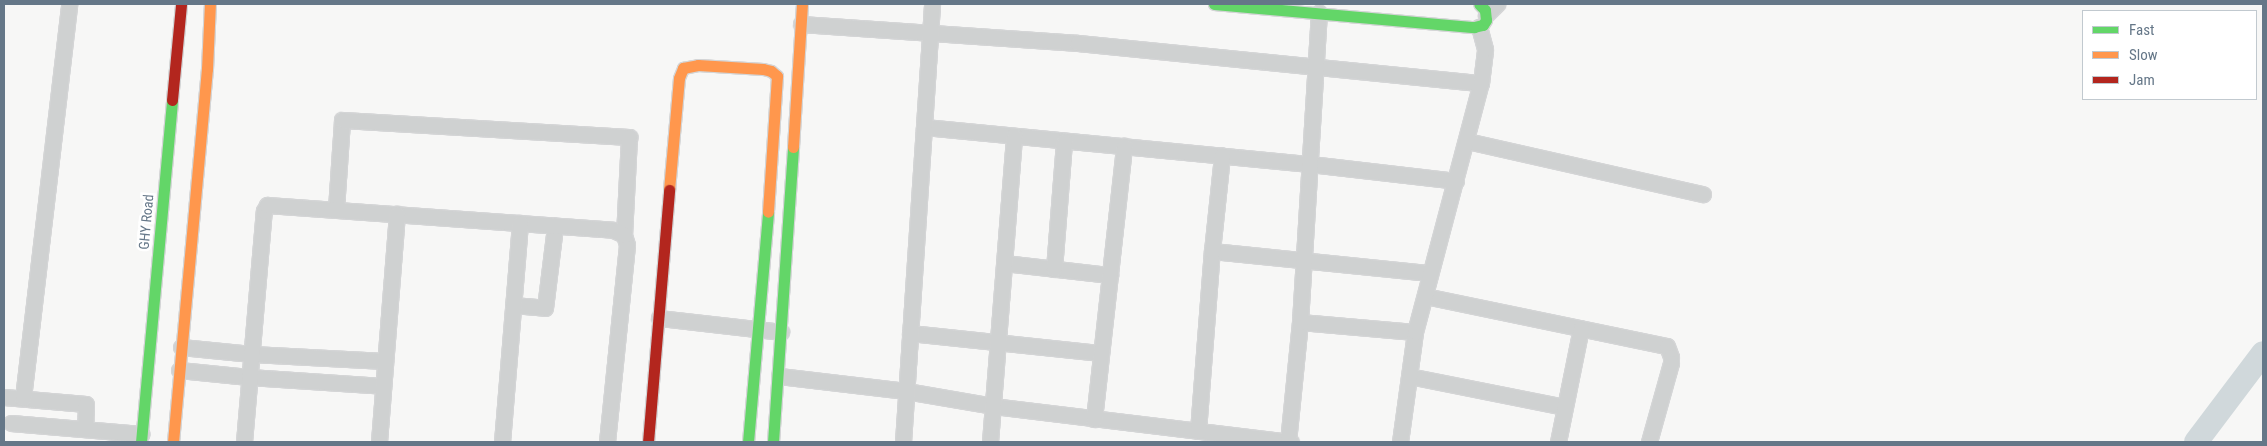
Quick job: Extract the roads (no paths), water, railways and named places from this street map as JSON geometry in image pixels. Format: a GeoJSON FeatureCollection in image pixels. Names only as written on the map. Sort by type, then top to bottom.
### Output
{"type":"FeatureCollection","features":[{"type":"Feature","properties":{"kind":"street"},"geometry":{"type":"LineString","coordinates":[[23,398],[69,4]]}},
{"type":"Feature","properties":{"kind":"street","name":"GHY Road"},"geometry":{"type":"LineString","coordinates":[[142,438],[181,4]]}},
{"type":"Feature","properties":{"kind":"street"},"geometry":{"type":"LineString","coordinates":[[173,442],[178,370],[207,69],[210,4]]}},
{"type":"Feature","properties":{"kind":"street"},"geometry":{"type":"LineString","coordinates":[[773,442],[802,4]]}},
{"type":"Feature","properties":{"kind":"street"},"geometry":{"type":"LineString","coordinates":[[903,442],[932,4]]}},
{"type":"Feature","properties":{"kind":"street"},"geometry":{"type":"LineString","coordinates":[[1214,4],[1319,13],[1481,15],[1497,4]]}},
{"type":"Feature","properties":{"kind":"street"},"geometry":{"type":"LineString","coordinates":[[778,376],[906,391],[993,406],[1289,442],[1300,322],[1319,13]]}},
{"type":"Feature","properties":{"kind":"street"},"geometry":{"type":"LineString","coordinates":[[1400,442],[1415,332],[1481,83],[1485,49],[1481,15]]}},
{"type":"Feature","properties":{"kind":"street"},"geometry":{"type":"LineString","coordinates":[[801,24],[1078,43],[1481,83]]}},
{"type":"Feature","properties":{"kind":"street"},"geometry":{"type":"LineString","coordinates":[[648,442],[681,71],[687,66],[698,65],[763,69],[775,73],[778,80],[748,442]]}},
{"type":"Feature","properties":{"kind":"street"},"geometry":{"type":"LineString","coordinates":[[336,209],[342,120],[629,137],[624,235],[627,245],[607,442]]}},
{"type":"Feature","properties":{"kind":"street"},"geometry":{"type":"LineString","coordinates":[[924,127],[1310,164],[1456,181]]}},
{"type":"Feature","properties":{"kind":"street"},"geometry":{"type":"LineString","coordinates":[[990,442],[1014,136]]}},
{"type":"Feature","properties":{"kind":"street"},"geometry":{"type":"LineString","coordinates":[[1054,269],[1064,141]]}},
{"type":"Feature","properties":{"kind":"street"},"geometry":{"type":"LineString","coordinates":[[1467,141],[1703,194]]}},
{"type":"Feature","properties":{"kind":"street"},"geometry":{"type":"LineString","coordinates":[[1094,419],[1124,146]]}},
{"type":"Feature","properties":{"kind":"street"},"geometry":{"type":"LineString","coordinates":[[1198,431],[1212,251],[1222,156]]}},
{"type":"Feature","properties":{"kind":"street"},"geometry":{"type":"LineString","coordinates":[[244,442],[264,208],[267,205],[613,230],[624,235]]}},
{"type":"Feature","properties":{"kind":"street"},"geometry":{"type":"LineString","coordinates":[[380,442],[397,214]]}},
{"type":"Feature","properties":{"kind":"street"},"geometry":{"type":"LineString","coordinates":[[502,442],[520,223]]}},
{"type":"Feature","properties":{"kind":"street"},"geometry":{"type":"LineString","coordinates":[[513,305],[545,308],[555,226]]}},
{"type":"Feature","properties":{"kind":"street"},"geometry":{"type":"LineString","coordinates":[[1212,251],[1303,258],[1430,273]]}},
{"type":"Feature","properties":{"kind":"street"},"geometry":{"type":"LineString","coordinates":[[1004,263],[1110,275]]}},
{"type":"Feature","properties":{"kind":"street"},"geometry":{"type":"LineString","coordinates":[[1424,296],[1662,344],[1670,350],[1670,363],[1649,442]]}},
{"type":"Feature","properties":{"kind":"street"},"geometry":{"type":"LineString","coordinates":[[659,318],[781,332]]}},
{"type":"Feature","properties":{"kind":"street"},"geometry":{"type":"LineString","coordinates":[[1300,322],[1415,332]]}},
{"type":"Feature","properties":{"kind":"street"},"geometry":{"type":"LineString","coordinates":[[1558,442],[1581,328]]}},
{"type":"Feature","properties":{"kind":"street"},"geometry":{"type":"LineString","coordinates":[[910,333],[1101,353]]}},
{"type":"Feature","properties":{"kind":"street"},"geometry":{"type":"LineString","coordinates":[[181,346],[252,354],[385,361]]}},
{"type":"Feature","properties":{"kind":"street"},"geometry":{"type":"LineString","coordinates":[[178,370],[383,386]]}},
{"type":"Feature","properties":{"kind":"street"},"geometry":{"type":"LineString","coordinates":[[1409,376],[1564,407]]}},
{"type":"Feature","properties":{"kind":"street"},"geometry":{"type":"LineString","coordinates":[[4,397],[86,404],[85,429]]}},
{"type":"Feature","properties":{"kind":"street"},"geometry":{"type":"LineString","coordinates":[[11,423],[85,429],[142,438]]}},
{"type":"Feature","properties":{"kind":"waterway"},"geometry":{"type":"LineString","coordinates":[[2196,442],[2263,353]]}}]}
